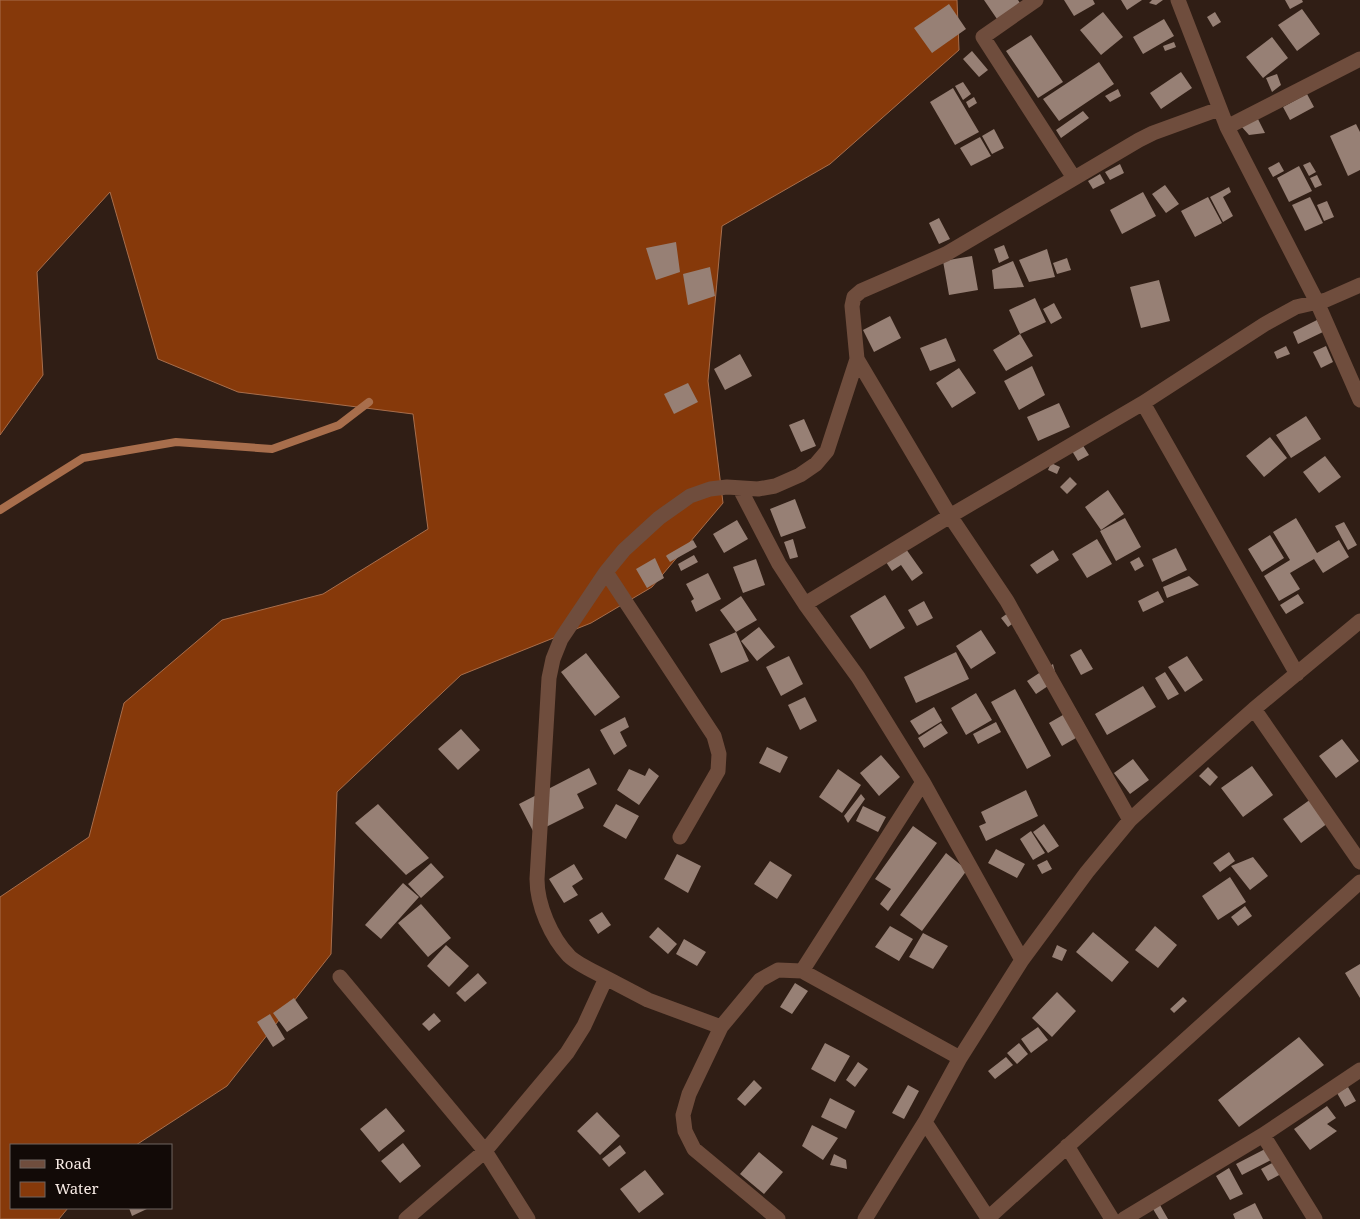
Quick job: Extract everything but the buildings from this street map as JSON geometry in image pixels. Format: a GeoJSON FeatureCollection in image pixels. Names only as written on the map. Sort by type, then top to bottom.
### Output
{"type":"FeatureCollection","features":[{"type":"Feature","properties":{"kind":"street"},"geometry":{"type":"LineString","coordinates":[[1036,0],[983,36],[1074,178]]}},
{"type":"Feature","properties":{"kind":"street"},"geometry":{"type":"LineString","coordinates":[[1178,0],[1226,127],[1317,302],[1360,400]]}},
{"type":"Feature","properties":{"kind":"street"},"geometry":{"type":"LineString","coordinates":[[1226,127],[1360,59]]}},
{"type":"Feature","properties":{"kind":"street"},"geometry":{"type":"LineString","coordinates":[[721,1027],[648,1000],[570,957],[544,915],[537,891],[537,879],[549,678],[553,659],[562,639],[606,572],[624,550],[659,518],[690,496],[710,488],[758,489],[774,486],[800,475],[816,464],[827,451],[857,360],[852,306],[854,297],[861,291],[946,254],[1125,147],[1154,133],[1219,109]]}},
{"type":"Feature","properties":{"kind":"street"},"geometry":{"type":"LineString","coordinates":[[805,604],[950,516],[1143,403],[1265,324],[1296,308],[1326,300],[1360,286]]}},
{"type":"Feature","properties":{"kind":"street"},"geometry":{"type":"LineString","coordinates":[[857,360],[950,516],[1007,602],[1130,820]]}},
{"type":"Feature","properties":{"kind":"street"},"geometry":{"type":"LineString","coordinates":[[1143,403],[1297,674]]}},
{"type":"Feature","properties":{"kind":"street"},"geometry":{"type":"LineString","coordinates":[[740,489],[779,564],[805,604],[858,676],[924,782],[1022,960]]}},
{"type":"Feature","properties":{"kind":"street"},"geometry":{"type":"LineString","coordinates":[[606,572],[714,736],[719,754],[718,771],[680,836]]}},
{"type":"Feature","properties":{"kind":"street"},"geometry":{"type":"LineString","coordinates":[[865,1219],[926,1122],[960,1058],[1022,960],[1086,872],[1130,820],[1155,796],[1254,709],[1360,621]]}},
{"type":"Feature","properties":{"kind":"street"},"geometry":{"type":"LineString","coordinates":[[1254,709],[1360,862]]}},
{"type":"Feature","properties":{"kind":"street"},"geometry":{"type":"LineString","coordinates":[[802,971],[924,782]]}},
{"type":"Feature","properties":{"kind":"street"},"geometry":{"type":"LineString","coordinates":[[926,1122],[987,1219],[1360,882]]}},
{"type":"Feature","properties":{"kind":"street"},"geometry":{"type":"LineString","coordinates":[[778,1219],[694,1149],[685,1131],[683,1115],[689,1094],[721,1027],[760,980],[778,970],[802,971],[960,1058]]}},
{"type":"Feature","properties":{"kind":"street"},"geometry":{"type":"LineString","coordinates":[[340,977],[485,1151],[528,1219]]}},
{"type":"Feature","properties":{"kind":"street"},"geometry":{"type":"LineString","coordinates":[[406,1219],[485,1151],[567,1053],[584,1026],[606,978]]}},
{"type":"Feature","properties":{"kind":"street"},"geometry":{"type":"LineString","coordinates":[[1124,1219],[1263,1135],[1360,1070]]}},
{"type":"Feature","properties":{"kind":"street"},"geometry":{"type":"LineString","coordinates":[[1263,1135],[1315,1219]]}},
{"type":"Feature","properties":{"kind":"street"},"geometry":{"type":"LineString","coordinates":[[1067,1146],[1112,1219]]}},
{"type":"Feature","properties":{"kind":"water"},"geometry":{"type":"Polygon","coordinates":[[[0,0],[957,0],[959,50],[830,164],[722,226],[708,381],[723,503],[652,587],[591,623],[461,675],[337,792],[331,954],[227,1086],[138,1144],[10,1144],[10,1209],[67,1209],[59,1219],[0,1219],[0,897],[89,837],[124,703],[222,620],[323,594],[428,529],[413,414],[238,392],[158,359],[110,192],[37,272],[43,375],[0,435],[0,0]]]}},
{"type":"Feature","properties":{"kind":"waterway"},"geometry":{"type":"LineString","coordinates":[[0,510],[83,458],[176,442],[272,449],[339,425],[369,402]]}}]}
